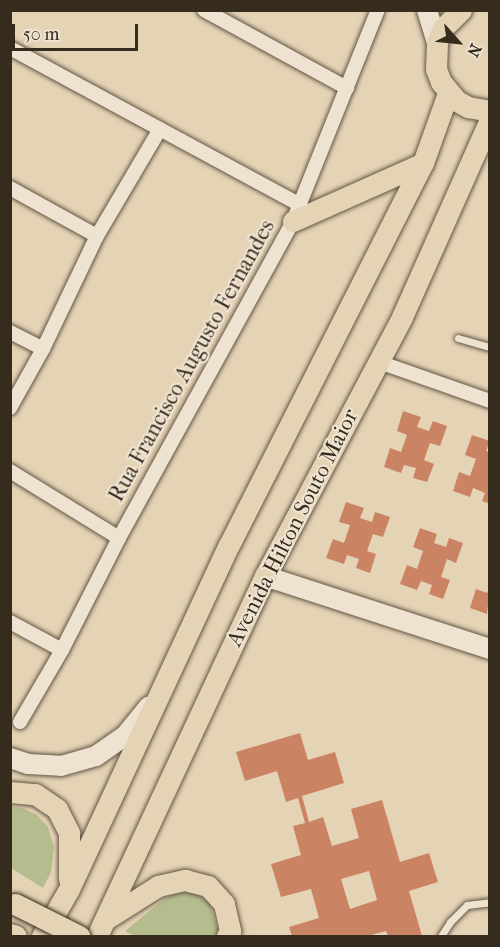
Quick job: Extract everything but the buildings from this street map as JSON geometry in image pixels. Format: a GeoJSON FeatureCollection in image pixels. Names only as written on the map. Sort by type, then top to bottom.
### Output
{"type":"FeatureCollection","features":[{"type":"Feature","properties":{"kind":"main road"},"geometry":{"type":"LineString","coordinates":[[461,10],[443,28],[437,42],[436,69],[448,93],[468,107],[489,111]]}},
{"type":"Feature","properties":{"kind":"main road","name":"Avenida Hilton Souto Maior"},"geometry":{"type":"LineString","coordinates":[[42,936],[69,889],[229,545],[423,163],[448,93]]}},
{"type":"Feature","properties":{"kind":"main road","name":"Avenida Hilton Souto Maior"},"geometry":{"type":"LineString","coordinates":[[102,928],[266,576],[402,317],[489,119]]}},
{"type":"Feature","properties":{"kind":"main road"},"geometry":{"type":"LineString","coordinates":[[296,212],[423,163]]}},
{"type":"Feature","properties":{"kind":"main road"},"geometry":{"type":"LineString","coordinates":[[10,792],[35,794],[52,804],[63,818],[69,833],[69,889]]}},
{"type":"Feature","properties":{"kind":"main road"},"geometry":{"type":"LineString","coordinates":[[102,928],[158,886],[184,880],[208,886],[224,904],[230,931],[227,936]]}},
{"type":"Feature","properties":{"kind":"main road"},"geometry":{"type":"LineString","coordinates":[[12,902],[79,936]]}},
{"type":"Feature","properties":{"kind":"main road"},"geometry":{"type":"LineString","coordinates":[[10,934],[16,936]]}},
{"type":"Feature","properties":{"kind":"street"},"geometry":{"type":"LineString","coordinates":[[204,10],[346,88]]}},
{"type":"Feature","properties":{"kind":"street","name":"Rua Francisco Augusto Fernandes"},"geometry":{"type":"LineString","coordinates":[[20,722],[62,651],[119,538],[296,212],[378,10]]}},
{"type":"Feature","properties":{"kind":"street"},"geometry":{"type":"LineString","coordinates":[[427,10],[437,42]]}},
{"type":"Feature","properties":{"kind":"street"},"geometry":{"type":"LineString","coordinates":[[10,48],[159,129],[296,212]]}},
{"type":"Feature","properties":{"kind":"street"},"geometry":{"type":"LineString","coordinates":[[10,408],[44,349],[97,236],[159,129]]}},
{"type":"Feature","properties":{"kind":"street"},"geometry":{"type":"LineString","coordinates":[[10,188],[97,236]]}},
{"type":"Feature","properties":{"kind":"street"},"geometry":{"type":"LineString","coordinates":[[10,332],[44,349]]}},
{"type":"Feature","properties":{"kind":"street"},"geometry":{"type":"LineString","coordinates":[[379,362],[489,401]]}},
{"type":"Feature","properties":{"kind":"street"},"geometry":{"type":"LineString","coordinates":[[10,471],[119,538]]}},
{"type":"Feature","properties":{"kind":"street"},"geometry":{"type":"LineString","coordinates":[[266,576],[489,649]]}},
{"type":"Feature","properties":{"kind":"street"},"geometry":{"type":"LineString","coordinates":[[10,622],[62,651]]}},
{"type":"Feature","properties":{"kind":"street"},"geometry":{"type":"LineString","coordinates":[[10,758],[28,764],[61,766],[96,756],[125,736],[157,697]]}},
{"type":"Feature","properties":{"kind":"lane"},"geometry":{"type":"LineString","coordinates":[[458,338],[489,347]]}},
{"type":"Feature","properties":{"kind":"lane"},"geometry":{"type":"LineString","coordinates":[[441,936],[450,922],[467,905],[489,902]]}},
{"type":"Feature","properties":{"kind":"green space"},"geometry":{"type":"Polygon","coordinates":[[[11,807],[22,808],[37,815],[48,827],[54,847],[51,872],[43,888],[11,868],[11,807]]]}},
{"type":"Feature","properties":{"kind":"green space"},"geometry":{"type":"Polygon","coordinates":[[[191,890],[210,903],[218,930],[216,936],[134,936],[125,931],[164,899],[179,891],[191,890]]]}}]}
